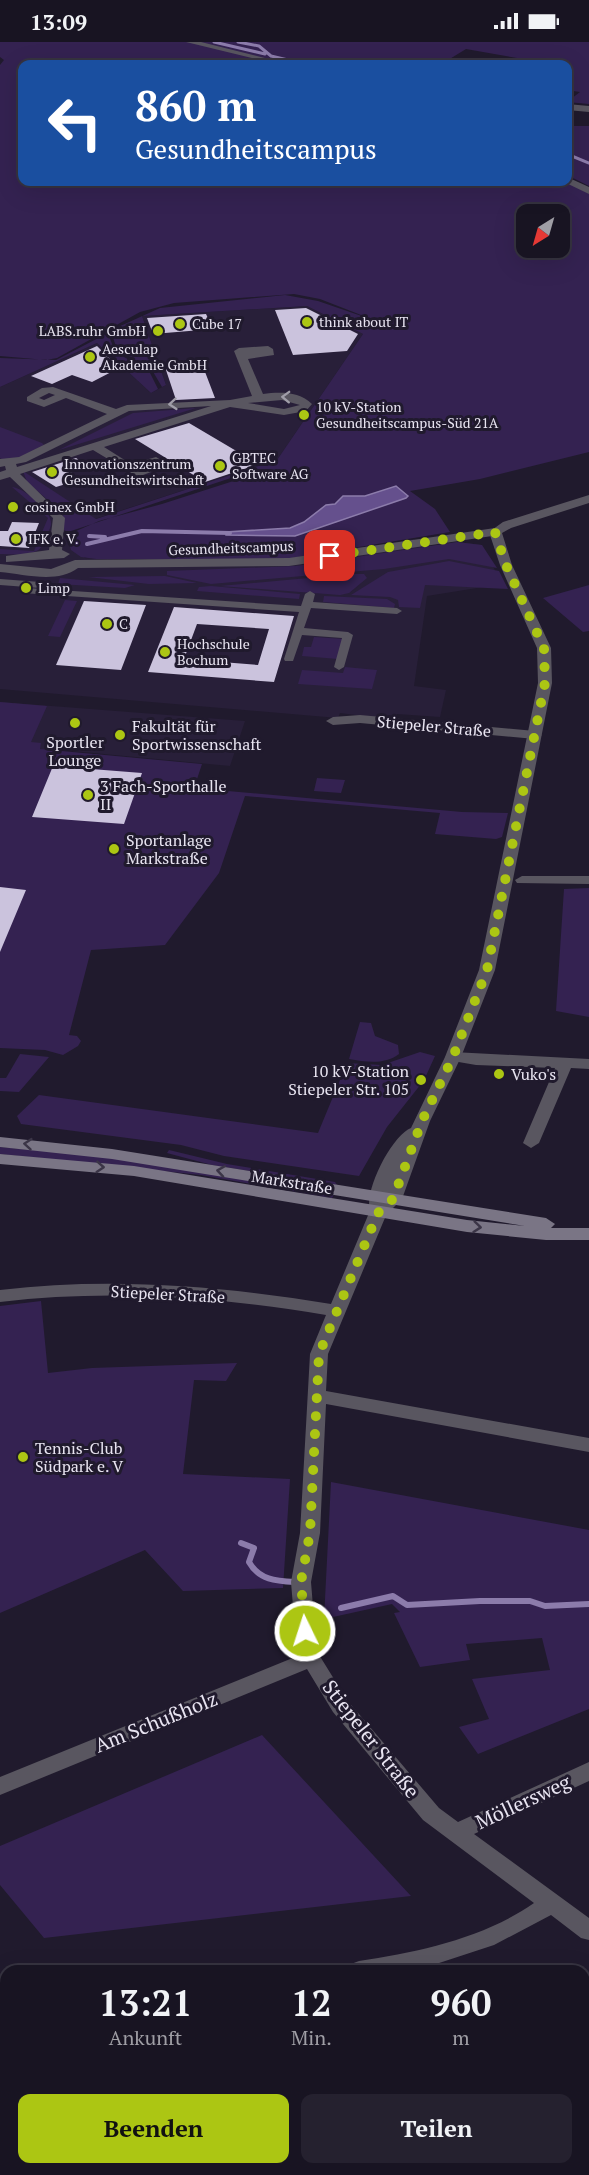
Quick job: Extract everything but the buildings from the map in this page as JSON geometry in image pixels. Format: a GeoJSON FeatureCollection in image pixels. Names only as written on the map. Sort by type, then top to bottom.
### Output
{"type":"FeatureCollection","features":[{"type":"Feature","properties":{"kind":"main road","name":"Markstraße"},"geometry":{"type":"LineString","coordinates":[[0,1142],[112,1154],[487,1228],[546,1234],[585,1234]]}},
{"type":"Feature","properties":{"kind":"main road","name":"Markstraße"},"geometry":{"type":"LineString","coordinates":[[0,1159],[134,1171],[376,1205]]}},
{"type":"Feature","properties":{"kind":"main road","name":"Markstraße"},"geometry":{"type":"LineString","coordinates":[[393,1199],[532,1221],[585,1234]]}},
{"type":"Feature","properties":{"kind":"street"},"geometry":{"type":"LineString","coordinates":[[190,42],[268,60]]}},
{"type":"Feature","properties":{"kind":"street"},"geometry":{"type":"LineString","coordinates":[[572,107],[589,109]]}},
{"type":"Feature","properties":{"kind":"street"},"geometry":{"type":"LineString","coordinates":[[572,182],[589,191]]}},
{"type":"Feature","properties":{"kind":"street"},"geometry":{"type":"LineString","coordinates":[[242,357],[259,398]]}},
{"type":"Feature","properties":{"kind":"street"},"geometry":{"type":"LineString","coordinates":[[64,395],[116,413]]}},
{"type":"Feature","properties":{"kind":"street"},"geometry":{"type":"LineString","coordinates":[[5,468],[94,446],[232,403],[259,398],[293,397],[306,404],[301,409],[284,412],[232,403],[131,408],[116,413],[5,468]]}},
{"type":"Feature","properties":{"kind":"street"},"geometry":{"type":"LineString","coordinates":[[94,446],[129,468]]}},
{"type":"Feature","properties":{"kind":"street"},"geometry":{"type":"LineString","coordinates":[[5,468],[59,518],[55,553]]}},
{"type":"Feature","properties":{"kind":"street"},"geometry":{"type":"LineString","coordinates":[[495,532],[507,525],[589,499]]}},
{"type":"Feature","properties":{"kind":"street","name":"Gesundheitscampus"},"geometry":{"type":"LineString","coordinates":[[0,558],[35,564],[47,573],[62,572],[75,564],[289,562],[495,532]]}},
{"type":"Feature","properties":{"kind":"street","name":"Stiepeler Straße"},"geometry":{"type":"LineString","coordinates":[[376,1205],[393,1199],[422,1121],[453,1057],[487,970],[545,683],[544,648],[506,565],[495,532]]}},
{"type":"Feature","properties":{"kind":"street","name":"Gesundheitscampus"},"geometry":{"type":"LineString","coordinates":[[0,568],[35,564],[55,553],[69,556],[75,564]]}},
{"type":"Feature","properties":{"kind":"street"},"geometry":{"type":"LineString","coordinates":[[4,585],[37,584],[83,597],[268,603],[304,600],[325,595]]}},
{"type":"Feature","properties":{"kind":"street"},"geometry":{"type":"LineString","coordinates":[[27,591],[56,591]]}},
{"type":"Feature","properties":{"kind":"street"},"geometry":{"type":"LineString","coordinates":[[304,600],[397,611]]}},
{"type":"Feature","properties":{"kind":"street"},"geometry":{"type":"LineString","coordinates":[[289,658],[298,631],[304,600]]}},
{"type":"Feature","properties":{"kind":"street"},"geometry":{"type":"LineString","coordinates":[[298,631],[348,635],[339,667]]}},
{"type":"Feature","properties":{"kind":"street","name":"Stiepeler Straße"},"geometry":{"type":"LineString","coordinates":[[333,721],[360,719],[535,735]]}},
{"type":"Feature","properties":{"kind":"street"},"geometry":{"type":"LineString","coordinates":[[522,880],[589,880]]}},
{"type":"Feature","properties":{"kind":"street"},"geometry":{"type":"LineString","coordinates":[[453,1057],[476,1060],[589,1064]]}},
{"type":"Feature","properties":{"kind":"street"},"geometry":{"type":"LineString","coordinates":[[531,1143],[565,1063]]}},
{"type":"Feature","properties":{"kind":"street","name":"Stiepeler Straße"},"geometry":{"type":"LineString","coordinates":[[422,1121],[391,1162],[319,1354],[310,1533],[301,1582],[305,1631],[311,1659],[326,1687],[381,1757],[431,1814],[589,1931]]}},
{"type":"Feature","properties":{"kind":"street","name":"Stiepeler Straße"},"geometry":{"type":"LineString","coordinates":[[0,1296],[78,1291],[149,1290],[209,1294],[336,1311]]}},
{"type":"Feature","properties":{"kind":"street"},"geometry":{"type":"LineString","coordinates":[[316,1396],[589,1445]]}},
{"type":"Feature","properties":{"kind":"street","name":"Am Schußholz"},"geometry":{"type":"LineString","coordinates":[[0,1786],[311,1659]]}},
{"type":"Feature","properties":{"kind":"street","name":"Möllersweg"},"geometry":{"type":"LineString","coordinates":[[458,1835],[469,1826],[589,1771]]}},
{"type":"Feature","properties":{"kind":"street"},"geometry":{"type":"LineString","coordinates":[[387,1965],[442,1953],[491,1936],[540,1913],[551,1904]]}},
{"type":"Feature","properties":{"kind":"shaded area"},"geometry":{"type":"Polygon","coordinates":[[[0,42],[589,42],[589,104],[572,102],[572,98],[580,92],[572,91],[572,60],[514,60],[517,58],[466,49],[448,60],[18,60],[18,186],[572,185],[589,193],[589,452],[480,479],[410,491],[435,509],[450,532],[286,559],[96,559],[81,557],[71,550],[67,535],[92,524],[68,532],[64,530],[63,513],[27,482],[23,471],[96,519],[277,460],[363,334],[307,306],[142,316],[160,308],[285,295],[318,301],[379,322],[320,299],[294,294],[174,303],[140,312],[57,358],[46,360],[0,356],[0,65],[4,60],[0,57],[0,42]],[[271,469],[240,475],[111,518],[271,469]]]}},
{"type":"Feature","properties":{"kind":"shaded area"},"geometry":{"type":"Polygon","coordinates":[[[572,126],[589,126],[589,186],[572,178],[572,126]]]}},
{"type":"Feature","properties":{"kind":"shaded area"},"geometry":{"type":"Polygon","coordinates":[[[307,306],[363,334],[277,460],[70,527],[67,535],[85,558],[129,560],[376,546],[414,539],[421,548],[457,542],[482,545],[502,584],[427,596],[414,686],[446,690],[440,717],[397,714],[395,720],[340,713],[338,718],[0,689],[0,387],[97,343],[151,393],[166,385],[142,316],[307,306]]]}},
{"type":"Feature","properties":{"kind":"shaded area"},"geometry":{"type":"Polygon","coordinates":[[[142,316],[166,385],[162,387],[152,370],[117,349],[112,335],[116,328],[142,316]]]}},
{"type":"Feature","properties":{"kind":"shaded area"},"geometry":{"type":"Polygon","coordinates":[[[108,333],[115,352],[149,371],[158,389],[151,393],[97,343],[0,387],[0,358],[56,360],[108,333]]]}},
{"type":"Feature","properties":{"kind":"shaded area"},"geometry":{"type":"Polygon","coordinates":[[[196,408],[59,450],[133,413],[196,408]]]}},
{"type":"Feature","properties":{"kind":"shaded area"},"geometry":{"type":"Polygon","coordinates":[[[0,427],[44,445],[20,457],[3,460],[0,458],[0,427]]]}},
{"type":"Feature","properties":{"kind":"shaded area"},"geometry":{"type":"Polygon","coordinates":[[[396,486],[408,496],[406,498],[295,536],[226,535],[226,532],[290,528],[304,522],[326,505],[335,504],[343,496],[365,496],[396,486]]]}},
{"type":"Feature","properties":{"kind":"shaded area"},"geometry":{"type":"Polygon","coordinates":[[[12,487],[23,491],[37,501],[50,519],[51,525],[45,541],[40,549],[34,552],[0,554],[0,549],[34,551],[48,518],[12,487]]]}},
{"type":"Feature","properties":{"kind":"shaded area"},"geometry":{"type":"Polygon","coordinates":[[[457,542],[482,545],[497,568],[449,559],[384,569],[211,584],[167,575],[167,571],[296,566],[457,542]]]}},
{"type":"Feature","properties":{"kind":"shaded area"},"geometry":{"type":"Polygon","coordinates":[[[449,561],[499,571],[508,589],[425,585],[420,608],[399,607],[398,600],[390,597],[351,595],[388,572],[449,561]]]}},
{"type":"Feature","properties":{"kind":"shaded area"},"geometry":{"type":"Polygon","coordinates":[[[364,574],[367,578],[349,593],[340,595],[220,586],[364,574]]]}},
{"type":"Feature","properties":{"kind":"shaded area"},"geometry":{"type":"Polygon","coordinates":[[[165,576],[197,583],[149,584],[88,577],[165,576]]]}},
{"type":"Feature","properties":{"kind":"shaded area"},"geometry":{"type":"Polygon","coordinates":[[[60,578],[135,585],[125,588],[58,584],[60,578]]]}},
{"type":"Feature","properties":{"kind":"shaded area"},"geometry":{"type":"Polygon","coordinates":[[[589,585],[589,631],[583,632],[543,598],[589,585]]]}},
{"type":"Feature","properties":{"kind":"shaded area"},"geometry":{"type":"Polygon","coordinates":[[[211,586],[300,594],[299,599],[197,591],[199,587],[211,586]]]}},
{"type":"Feature","properties":{"kind":"shaded area"},"geometry":{"type":"Polygon","coordinates":[[[324,596],[387,599],[395,604],[394,608],[323,602],[324,596]]]}},
{"type":"Feature","properties":{"kind":"shaded area"},"geometry":{"type":"Polygon","coordinates":[[[65,600],[77,601],[60,637],[48,636],[65,600]]]}},
{"type":"Feature","properties":{"kind":"shaded area"},"geometry":{"type":"Polygon","coordinates":[[[314,637],[344,639],[338,659],[302,656],[304,647],[311,647],[314,637]]]}},
{"type":"Feature","properties":{"kind":"shaded area"},"geometry":{"type":"Polygon","coordinates":[[[345,667],[377,670],[372,689],[298,684],[302,670],[343,673],[345,667]]]}},
{"type":"Feature","properties":{"kind":"shaded area","name":"Fakultät für Sportwissenschaft"},"geometry":{"type":"Polygon","coordinates":[[[0,702],[245,721],[230,766],[51,749],[47,768],[0,702]]]}},
{"type":"Feature","properties":{"kind":"shaded area","name":"Sportanlage Markstraße"},"geometry":{"type":"Polygon","coordinates":[[[0,702],[47,706],[31,742],[41,743],[40,749],[202,764],[194,788],[462,812],[508,813],[502,837],[496,839],[435,834],[440,813],[245,796],[219,873],[165,945],[91,950],[69,1035],[77,1036],[81,1041],[78,1046],[63,1055],[45,1050],[0,1048],[0,702]]]}},
{"type":"Feature","properties":{"kind":"shaded area"},"geometry":{"type":"Polygon","coordinates":[[[317,778],[345,780],[341,793],[314,791],[317,778]]]}},
{"type":"Feature","properties":{"kind":"shaded area"},"geometry":{"type":"Polygon","coordinates":[[[589,888],[589,1017],[556,1011],[564,889],[589,888]]]}},
{"type":"Feature","properties":{"kind":"shaded area"},"geometry":{"type":"Polygon","coordinates":[[[360,1022],[371,1023],[375,1036],[398,1045],[399,1054],[382,1061],[349,1059],[360,1022]]]}},
{"type":"Feature","properties":{"kind":"shaded area"},"geometry":{"type":"Polygon","coordinates":[[[420,1052],[435,1056],[425,1078],[419,1077],[415,1083],[421,1084],[387,1127],[359,1176],[224,1156],[181,1145],[21,1124],[17,1116],[39,1095],[318,1133],[347,1063],[382,1065],[420,1052]]]}},
{"type":"Feature","properties":{"kind":"shaded area"},"geometry":{"type":"Polygon","coordinates":[[[20,1054],[49,1057],[19,1092],[0,1091],[0,1078],[6,1078],[20,1054]]]}},
{"type":"Feature","properties":{"kind":"shaded area"},"geometry":{"type":"Polygon","coordinates":[[[0,1147],[108,1157],[334,1194],[332,1198],[201,1175],[0,1154],[0,1147]]]}},
{"type":"Feature","properties":{"kind":"shaded area"},"geometry":{"type":"Polygon","coordinates":[[[169,1150],[227,1164],[335,1182],[337,1185],[212,1165],[167,1153],[169,1150]]]}},
{"type":"Feature","properties":{"kind":"shaded area"},"geometry":{"type":"Polygon","coordinates":[[[41,1301],[48,1373],[92,1368],[237,1363],[226,1381],[194,1380],[183,1474],[290,1479],[283,1588],[183,1591],[145,1550],[0,1613],[0,1306],[41,1301]]]}},
{"type":"Feature","properties":{"kind":"shaded area"},"geometry":{"type":"Polygon","coordinates":[[[331,1482],[589,1530],[589,1709],[478,1754],[459,1727],[489,1719],[472,1679],[550,1670],[542,1638],[466,1644],[470,1660],[420,1667],[394,1613],[400,1612],[392,1604],[324,1619],[331,1482]]]}},
{"type":"Feature","properties":{"kind":"shaded area"},"geometry":{"type":"Polygon","coordinates":[[[262,1735],[411,1896],[44,1938],[0,1885],[0,1846],[262,1735]]]}},
{"type":"Feature","properties":{"kind":"waterway"},"geometry":{"type":"LineString","coordinates":[[214,42],[265,54]]}},
{"type":"Feature","properties":{"kind":"waterway"},"geometry":{"type":"LineString","coordinates":[[238,42],[259,46],[271,56],[288,60]]}},
{"type":"Feature","properties":{"kind":"waterway"},"geometry":{"type":"LineString","coordinates":[[572,156],[589,163]]}},
{"type":"Feature","properties":{"kind":"waterway"},"geometry":{"type":"LineString","coordinates":[[87,544],[142,531],[230,533]]}},
{"type":"Feature","properties":{"kind":"waterway"},"geometry":{"type":"LineString","coordinates":[[89,536],[105,537]]}},
{"type":"Feature","properties":{"kind":"waterway"},"geometry":{"type":"LineString","coordinates":[[241,1543],[254,1548],[249,1562],[258,1573],[275,1580],[295,1582]]}},
{"type":"Feature","properties":{"kind":"waterway"},"geometry":{"type":"LineString","coordinates":[[341,1608],[393,1596],[407,1605],[480,1601],[530,1601],[545,1606],[589,1604]]}},
{"type":"Feature","properties":{"kind":"place","name":"think about IT"},"geometry":{"type":"Point","coordinates":[307,322]}},
{"type":"Feature","properties":{"kind":"place","name":"Cube 17"},"geometry":{"type":"Point","coordinates":[180,324]}},
{"type":"Feature","properties":{"kind":"place","name":"LABS.ruhr GmbH"},"geometry":{"type":"Point","coordinates":[158,331]}},
{"type":"Feature","properties":{"kind":"place","name":"Aesculap Akademie GmbH"},"geometry":{"type":"Point","coordinates":[90,357]}},
{"type":"Feature","properties":{"kind":"place","name":"10 kV-Station Gesundheitscampus-Süd 21A"},"geometry":{"type":"Point","coordinates":[304,415]}},
{"type":"Feature","properties":{"kind":"place","name":"GBTEC Software AG"},"geometry":{"type":"Point","coordinates":[220,466]}},
{"type":"Feature","properties":{"kind":"place","name":"Innovationszentrum Gesundheitswirtschaft"},"geometry":{"type":"Point","coordinates":[52,472]}},
{"type":"Feature","properties":{"kind":"place","name":"cosinex GmbH"},"geometry":{"type":"Point","coordinates":[13,507]}},
{"type":"Feature","properties":{"kind":"place","name":"IFK e. V."},"geometry":{"type":"Point","coordinates":[16,539]}},
{"type":"Feature","properties":{"kind":"place","name":"Limp"},"geometry":{"type":"Point","coordinates":[26,588]}},
{"type":"Feature","properties":{"kind":"place","name":"C"},"geometry":{"type":"Point","coordinates":[107,624]}},
{"type":"Feature","properties":{"kind":"place","name":"Hochschule Bochum"},"geometry":{"type":"Point","coordinates":[165,652]}},
{"type":"Feature","properties":{"kind":"place","name":"Sportler Lounge"},"geometry":{"type":"Point","coordinates":[75,723]}},
{"type":"Feature","properties":{"kind":"place","name":"Fakultät für Sportwissenschaft"},"geometry":{"type":"Point","coordinates":[120,735]}},
{"type":"Feature","properties":{"kind":"place","name":"3 Fach-Sporthalle II"},"geometry":{"type":"Point","coordinates":[88,795]}},
{"type":"Feature","properties":{"kind":"place","name":"Sportanlage Markstraße"},"geometry":{"type":"Point","coordinates":[114,849]}},
{"type":"Feature","properties":{"kind":"place","name":"Vuko's"},"geometry":{"type":"Point","coordinates":[499,1074]}},
{"type":"Feature","properties":{"kind":"place","name":"10 kV-Station Stiepeler Str. 105"},"geometry":{"type":"Point","coordinates":[421,1080]}},
{"type":"Feature","properties":{"kind":"place","name":"Tennis-Club Südpark e. V"},"geometry":{"type":"Point","coordinates":[23,1457]}},
{"type":"Feature","properties":{"kind":"route"},"geometry":{"type":"LineString","coordinates":[[305,1631],[301,1582],[310,1533],[311,1467],[319,1354],[378,1213],[393,1199],[408,1166],[422,1121],[472,1014],[487,970],[545,683],[546,662],[539,635],[506,565],[496,541],[495,532],[330,556]]}}]}
